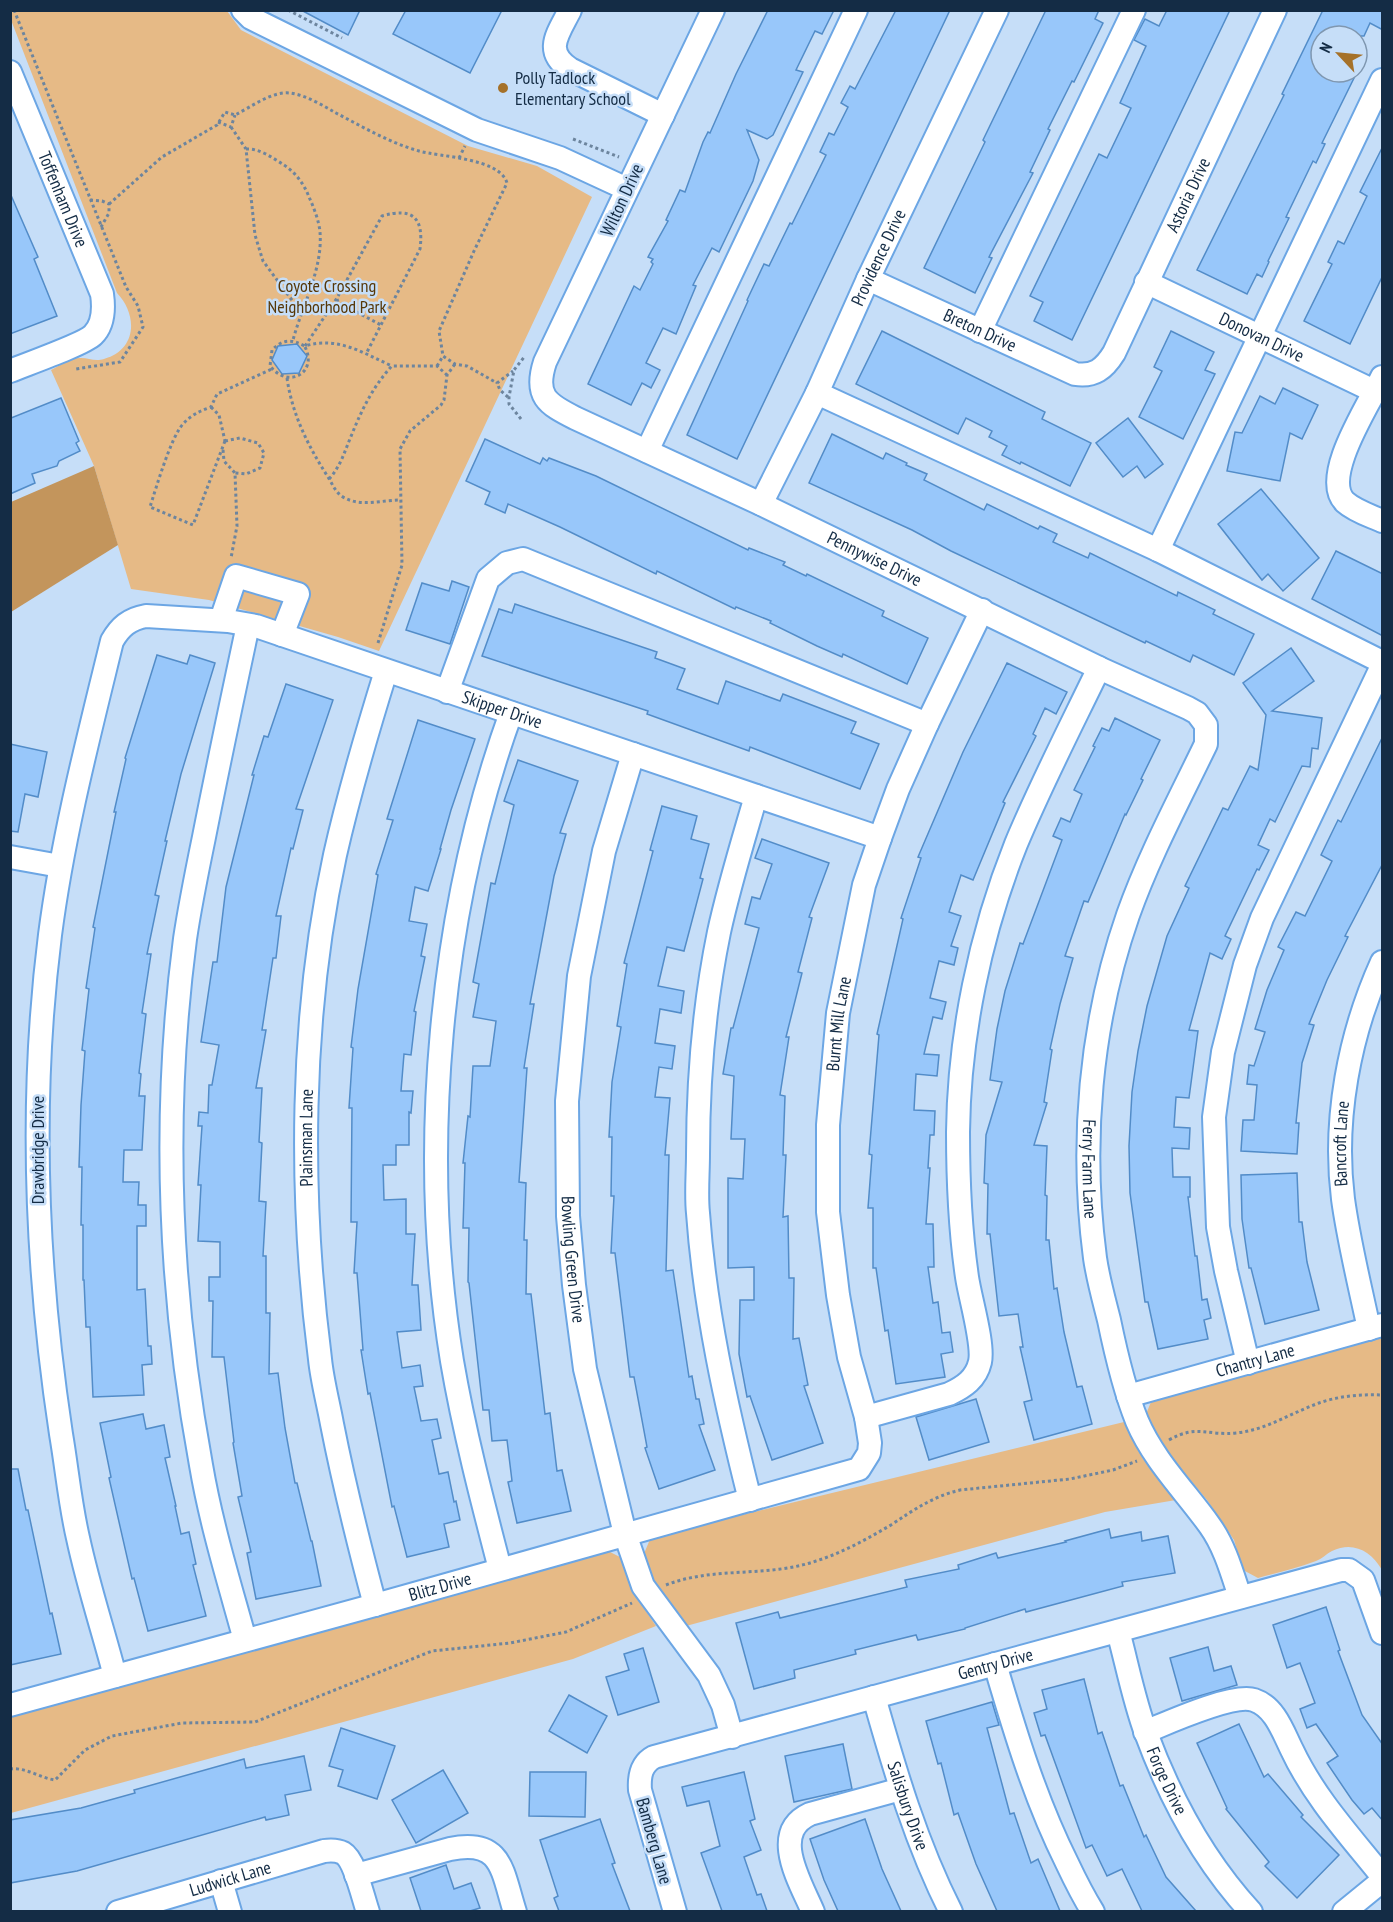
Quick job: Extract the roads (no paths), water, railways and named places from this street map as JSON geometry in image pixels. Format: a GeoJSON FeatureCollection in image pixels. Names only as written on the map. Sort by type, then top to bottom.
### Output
{"type":"FeatureCollection","features":[{"type":"Feature","properties":{"kind":"street"},"geometry":{"type":"LineString","coordinates":[[243,10],[251,18],[477,130],[560,158],[627,189]]}},
{"type":"Feature","properties":{"kind":"street"},"geometry":{"type":"LineString","coordinates":[[570,10],[554,48],[558,59],[570,69],[663,115]]}},
{"type":"Feature","properties":{"kind":"street","name":"Wilton Drive"},"geometry":{"type":"LineString","coordinates":[[542,393],[540,381],[545,362],[713,10]]}},
{"type":"Feature","properties":{"kind":"street"},"geometry":{"type":"LineString","coordinates":[[647,451],[856,10]]}},
{"type":"Feature","properties":{"kind":"street","name":"Providence Drive"},"geometry":{"type":"LineString","coordinates":[[761,504],[817,393],[868,279],[997,10]]}},
{"type":"Feature","properties":{"kind":"street"},"geometry":{"type":"LineString","coordinates":[[980,331],[1134,10]]}},
{"type":"Feature","properties":{"kind":"street","name":"Astoria Drive"},"geometry":{"type":"LineString","coordinates":[[1095,374],[1107,364],[1114,353],[1275,10]]}},
{"type":"Feature","properties":{"kind":"street","name":"Toffenham Drive"},"geometry":{"type":"LineString","coordinates":[[10,72],[102,294],[104,308],[98,328],[88,339],[10,371]]}},
{"type":"Feature","properties":{"kind":"street"},"geometry":{"type":"LineString","coordinates":[[1158,550],[1383,80]]}},
{"type":"Feature","properties":{"kind":"street","name":"Breton Drive"},"geometry":{"type":"LineString","coordinates":[[868,279],[1075,374],[1095,374]]}},
{"type":"Feature","properties":{"kind":"street","name":"Donovan Drive"},"geometry":{"type":"LineString","coordinates":[[1146,282],[1259,335],[1379,384]]}},
{"type":"Feature","properties":{"kind":"street"},"geometry":{"type":"LineString","coordinates":[[1379,384],[1345,451],[1338,489],[1343,500],[1350,505],[1383,521]]}},
{"type":"Feature","properties":{"kind":"street","name":"Pennywise Drive"},"geometry":{"type":"LineString","coordinates":[[542,393],[554,407],[1188,708],[1197,713],[1206,725]]}},
{"type":"Feature","properties":{"kind":"street"},"geometry":{"type":"LineString","coordinates":[[817,393],[1158,550],[1383,664],[1262,918],[1245,965],[1222,1052],[1214,1117],[1218,1227],[1248,1363]]}},
{"type":"Feature","properties":{"kind":"street"},"geometry":{"type":"LineString","coordinates":[[447,692],[488,579],[507,563],[523,559],[927,724]]}},
{"type":"Feature","properties":{"kind":"street"},"geometry":{"type":"LineString","coordinates":[[221,620],[236,576],[298,594],[282,635]]}},
{"type":"Feature","properties":{"kind":"street","name":"Burnt Mill Lane"},"geometry":{"type":"LineString","coordinates":[[865,1461],[870,1443],[866,1417],[849,1357],[838,1295],[828,1212],[828,1125],[838,1013],[864,885],[880,838],[898,789],[927,724],[982,610]]}},
{"type":"Feature","properties":{"kind":"street","name":"Skipper Drive"},"geometry":{"type":"LineString","coordinates":[[121,627],[136,618],[146,616],[221,620],[248,624],[880,838]]}},
{"type":"Feature","properties":{"kind":"street"},"geometry":{"type":"LineString","coordinates":[[245,1640],[201,1468],[189,1395],[177,1289],[171,1135],[177,1017],[189,916],[220,753],[248,624]]}},
{"type":"Feature","properties":{"kind":"street","name":"Drawbridge Drive"},"geometry":{"type":"LineString","coordinates":[[115,1676],[77,1537],[51,1370],[38,1210],[38,1072],[50,936],[60,866],[93,713],[112,641],[121,627]]}},
{"type":"Feature","properties":{"kind":"street"},"geometry":{"type":"LineString","coordinates":[[866,1417],[956,1391],[967,1384],[980,1362],[979,1343],[964,1256],[958,1179],[958,1103],[970,1010],[990,923],[1016,845],[1100,668]]}},
{"type":"Feature","properties":{"kind":"street","name":"Plainsman Lane"},"geometry":{"type":"LineString","coordinates":[[375,1605],[347,1499],[320,1361],[308,1246],[306,1146],[309,1054],[318,955],[335,857],[355,772],[386,671]]}},
{"type":"Feature","properties":{"kind":"street"},"geometry":{"type":"LineString","coordinates":[[500,1569],[471,1457],[452,1360],[443,1291],[437,1208],[437,1103],[448,970],[462,887],[484,796],[511,713]]}},
{"type":"Feature","properties":{"kind":"street","name":"Ferry Farm Lane"},"geometry":{"type":"LineString","coordinates":[[1206,725],[1206,744],[1146,870],[1128,915],[1110,975],[1095,1056],[1088,1137],[1090,1213],[1095,1260],[1128,1396],[1147,1442],[1212,1528],[1227,1557],[1240,1597]]}},
{"type":"Feature","properties":{"kind":"street","name":"Bowling Green Drive"},"geometry":{"type":"LineString","coordinates":[[633,754],[604,851],[579,976],[567,1101],[568,1216],[579,1329],[585,1369],[625,1534],[646,1591],[709,1675],[723,1705],[732,1737]]}},
{"type":"Feature","properties":{"kind":"street"},"geometry":{"type":"LineString","coordinates":[[750,1500],[722,1387],[709,1316],[698,1212],[698,1123],[708,999],[719,934],[728,892],[756,796]]}},
{"type":"Feature","properties":{"kind":"street"},"geometry":{"type":"LineString","coordinates":[[10,857],[60,866]]}},
{"type":"Feature","properties":{"kind":"street","name":"Bancroft Lane"},"geometry":{"type":"LineString","coordinates":[[1376,1327],[1343,1198],[1340,1155],[1342,1106],[1351,1057],[1364,1011],[1383,962]]}},
{"type":"Feature","properties":{"kind":"street","name":"Chantry Lane"},"geometry":{"type":"LineString","coordinates":[[1128,1396],[1376,1327]]}},
{"type":"Feature","properties":{"kind":"street","name":"Blitz Drive"},"geometry":{"type":"LineString","coordinates":[[10,1705],[854,1471],[865,1461]]}},
{"type":"Feature","properties":{"kind":"street","name":"Gentry Drive"},"geometry":{"type":"LineString","coordinates":[[642,1770],[648,1760],[654,1757],[1341,1570],[1356,1573],[1363,1580],[1383,1633]]}},
{"type":"Feature","properties":{"kind":"street","name":"Forge Drive"},"geometry":{"type":"LineString","coordinates":[[1118,1631],[1145,1732],[1170,1789],[1197,1842],[1232,1892],[1251,1911]]}},
{"type":"Feature","properties":{"kind":"street"},"geometry":{"type":"LineString","coordinates":[[995,1664],[1022,1758],[1052,1832],[1093,1911]]}},
{"type":"Feature","properties":{"kind":"street","name":"Salisbury Drive"},"geometry":{"type":"LineString","coordinates":[[874,1697],[919,1844],[951,1911]]}},
{"type":"Feature","properties":{"kind":"street"},"geometry":{"type":"LineString","coordinates":[[1145,1732],[1181,1717],[1231,1701],[1252,1699],[1265,1706],[1279,1722],[1293,1753],[1317,1794],[1383,1879],[1344,1911]]}},
{"type":"Feature","properties":{"kind":"street","name":"Bamberg Lane"},"geometry":{"type":"LineString","coordinates":[[642,1770],[639,1782],[641,1798],[675,1911]]}},
{"type":"Feature","properties":{"kind":"street"},"geometry":{"type":"LineString","coordinates":[[813,1911],[789,1854],[794,1827],[810,1814],[901,1789]]}},
{"type":"Feature","properties":{"kind":"street"},"geometry":{"type":"LineString","coordinates":[[368,1911],[356,1875],[450,1849],[476,1846],[490,1852],[501,1865],[515,1911]]}},
{"type":"Feature","properties":{"kind":"street","name":"Ludwick Lane"},"geometry":{"type":"LineString","coordinates":[[118,1911],[324,1851],[342,1852],[351,1862],[356,1875]]}},
{"type":"Feature","properties":{"kind":"street"},"geometry":{"type":"LineString","coordinates":[[221,1881],[230,1911]]}},
{"type":"Feature","properties":{"kind":"place","name":"Polly Tadlock Elementary School"},"geometry":{"type":"Point","coordinates":[503,88]}},
{"type":"Feature","properties":{"kind":"park label","name":"Coyote Crossing Neighborhood Park"},"geometry":{"type":"Point","coordinates":[327,296]}}]}
